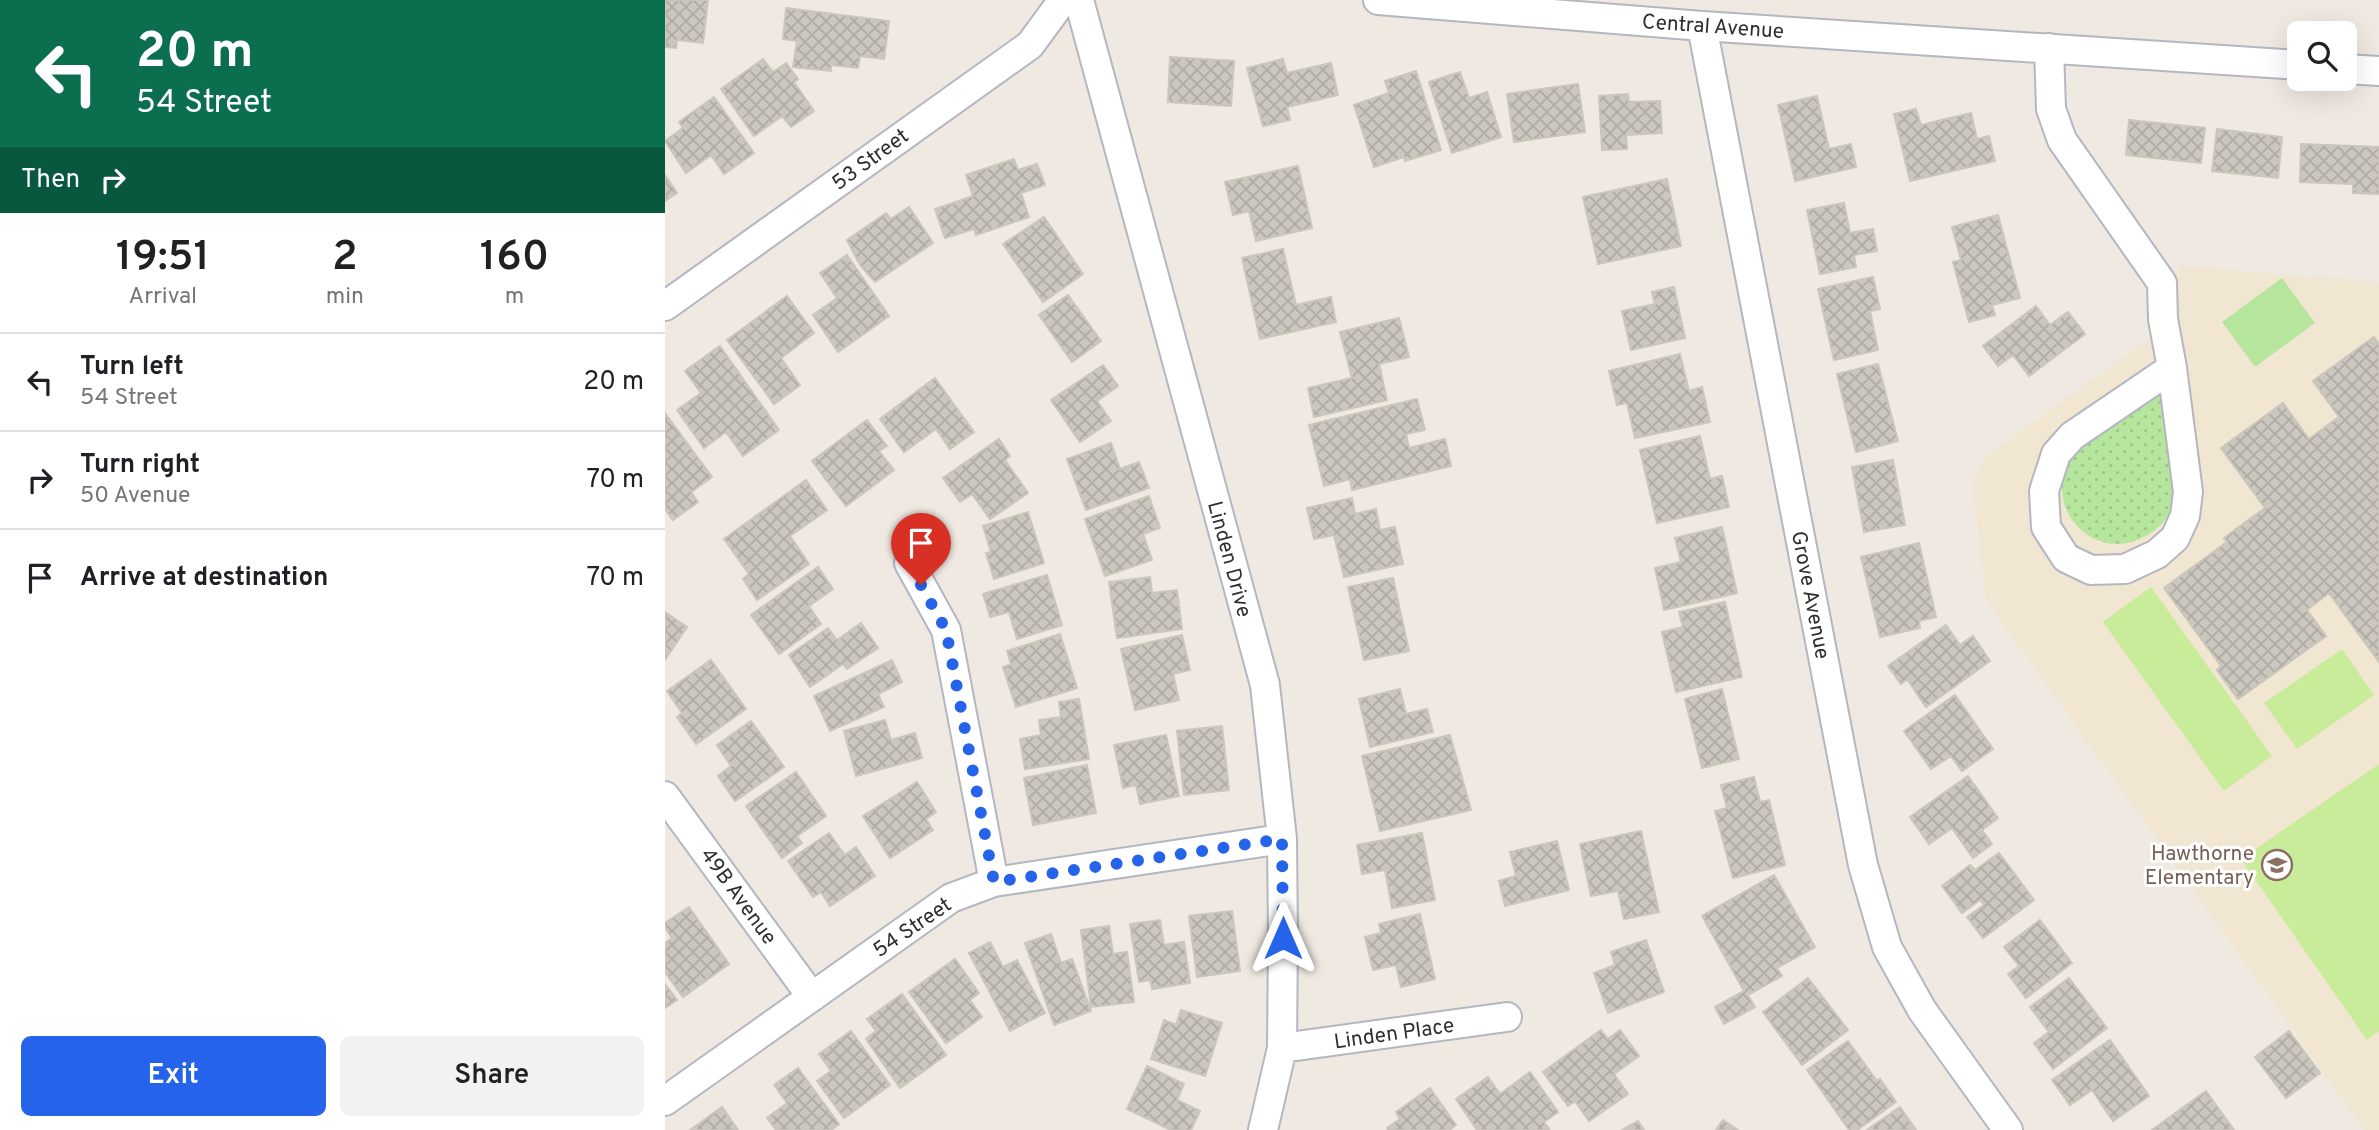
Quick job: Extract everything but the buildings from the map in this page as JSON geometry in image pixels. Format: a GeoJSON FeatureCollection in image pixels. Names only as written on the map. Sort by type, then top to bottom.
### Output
{"type":"FeatureCollection","features":[{"type":"Feature","properties":{"kind":"street","name":"53 Street"},"geometry":{"type":"LineString","coordinates":[[665,306],[1030,45],[1063,0]]}},
{"type":"Feature","properties":{"kind":"street","name":"Linden Drive"},"geometry":{"type":"LineString","coordinates":[[1079,0],[1265,685],[1282,839],[1282,1048],[1262,1130]]}},
{"type":"Feature","properties":{"kind":"street","name":"Central Avenue"},"geometry":{"type":"LineString","coordinates":[[1378,0],[1702,26],[2287,64]]}},
{"type":"Feature","properties":{"kind":"street","name":"Grove Avenue"},"geometry":{"type":"LineString","coordinates":[[1702,26],[1863,865],[1887,947],[1922,1010],[2008,1130]]}},
{"type":"Feature","properties":{"kind":"street"},"geometry":{"type":"LineString","coordinates":[[2049,48],[2049,93],[2055,125],[2062,140],[2162,283],[2163,319],[2172,368],[2188,492],[2185,516],[2175,538],[2157,554],[2125,569],[2091,570],[2066,558],[2046,527],[2044,491],[2056,454],[2072,436],[2172,368]]}},
{"type":"Feature","properties":{"kind":"street"},"geometry":{"type":"LineString","coordinates":[[2357,70],[2379,71]]}},
{"type":"Feature","properties":{"kind":"street"},"geometry":{"type":"LineString","coordinates":[[909,563],[946,630],[994,882]]}},
{"type":"Feature","properties":{"kind":"street","name":"49B Avenue"},"geometry":{"type":"LineString","coordinates":[[665,796],[812,997]]}},
{"type":"Feature","properties":{"kind":"street","name":"54 Street"},"geometry":{"type":"LineString","coordinates":[[665,1101],[951,898],[994,882],[1282,839]]}},
{"type":"Feature","properties":{"kind":"street","name":"Linden Place"},"geometry":{"type":"LineString","coordinates":[[1282,1048],[1507,1017]]}},
{"type":"Feature","properties":{"kind":"shaded area","name":"Hawthorne Elementary"},"geometry":{"type":"Polygon","coordinates":[[[2180,267],[2379,282],[2379,1130],[2364,1130],[1986,600],[1972,481],[1984,458],[2158,332],[2180,267]]]}},
{"type":"Feature","properties":{"kind":"green space"},"geometry":{"type":"Polygon","coordinates":[[[2282,278],[2315,323],[2255,367],[2222,322],[2282,278]]]}},
{"type":"Feature","properties":{"kind":"green space"},"geometry":{"type":"Polygon","coordinates":[[[2155,394],[2160,396],[2162,401],[2173,467],[2174,493],[2170,511],[2156,529],[2131,542],[2110,543],[2092,537],[2077,526],[2066,509],[2062,490],[2065,470],[2077,450],[2155,394]]]}},
{"type":"Feature","properties":{"kind":"green space"},"geometry":{"type":"Polygon","coordinates":[[[2151,587],[2272,756],[2224,791],[2103,622],[2151,587]]]}},
{"type":"Feature","properties":{"kind":"green space"},"geometry":{"type":"Polygon","coordinates":[[[2342,649],[2374,695],[2297,749],[2264,703],[2342,649]]]}},
{"type":"Feature","properties":{"kind":"green space"},"geometry":{"type":"Polygon","coordinates":[[[2379,764],[2379,1031],[2367,1040],[2241,859],[2379,764]]]}},
{"type":"Feature","properties":{"kind":"place","name":"Hawthorne Elementary"},"geometry":{"type":"Point","coordinates":[2277,865]}},
{"type":"Feature","properties":{"kind":"route"},"geometry":{"type":"LineString","coordinates":[[921,585],[946,630],[994,882],[1282,839],[1283,938]]}}]}
